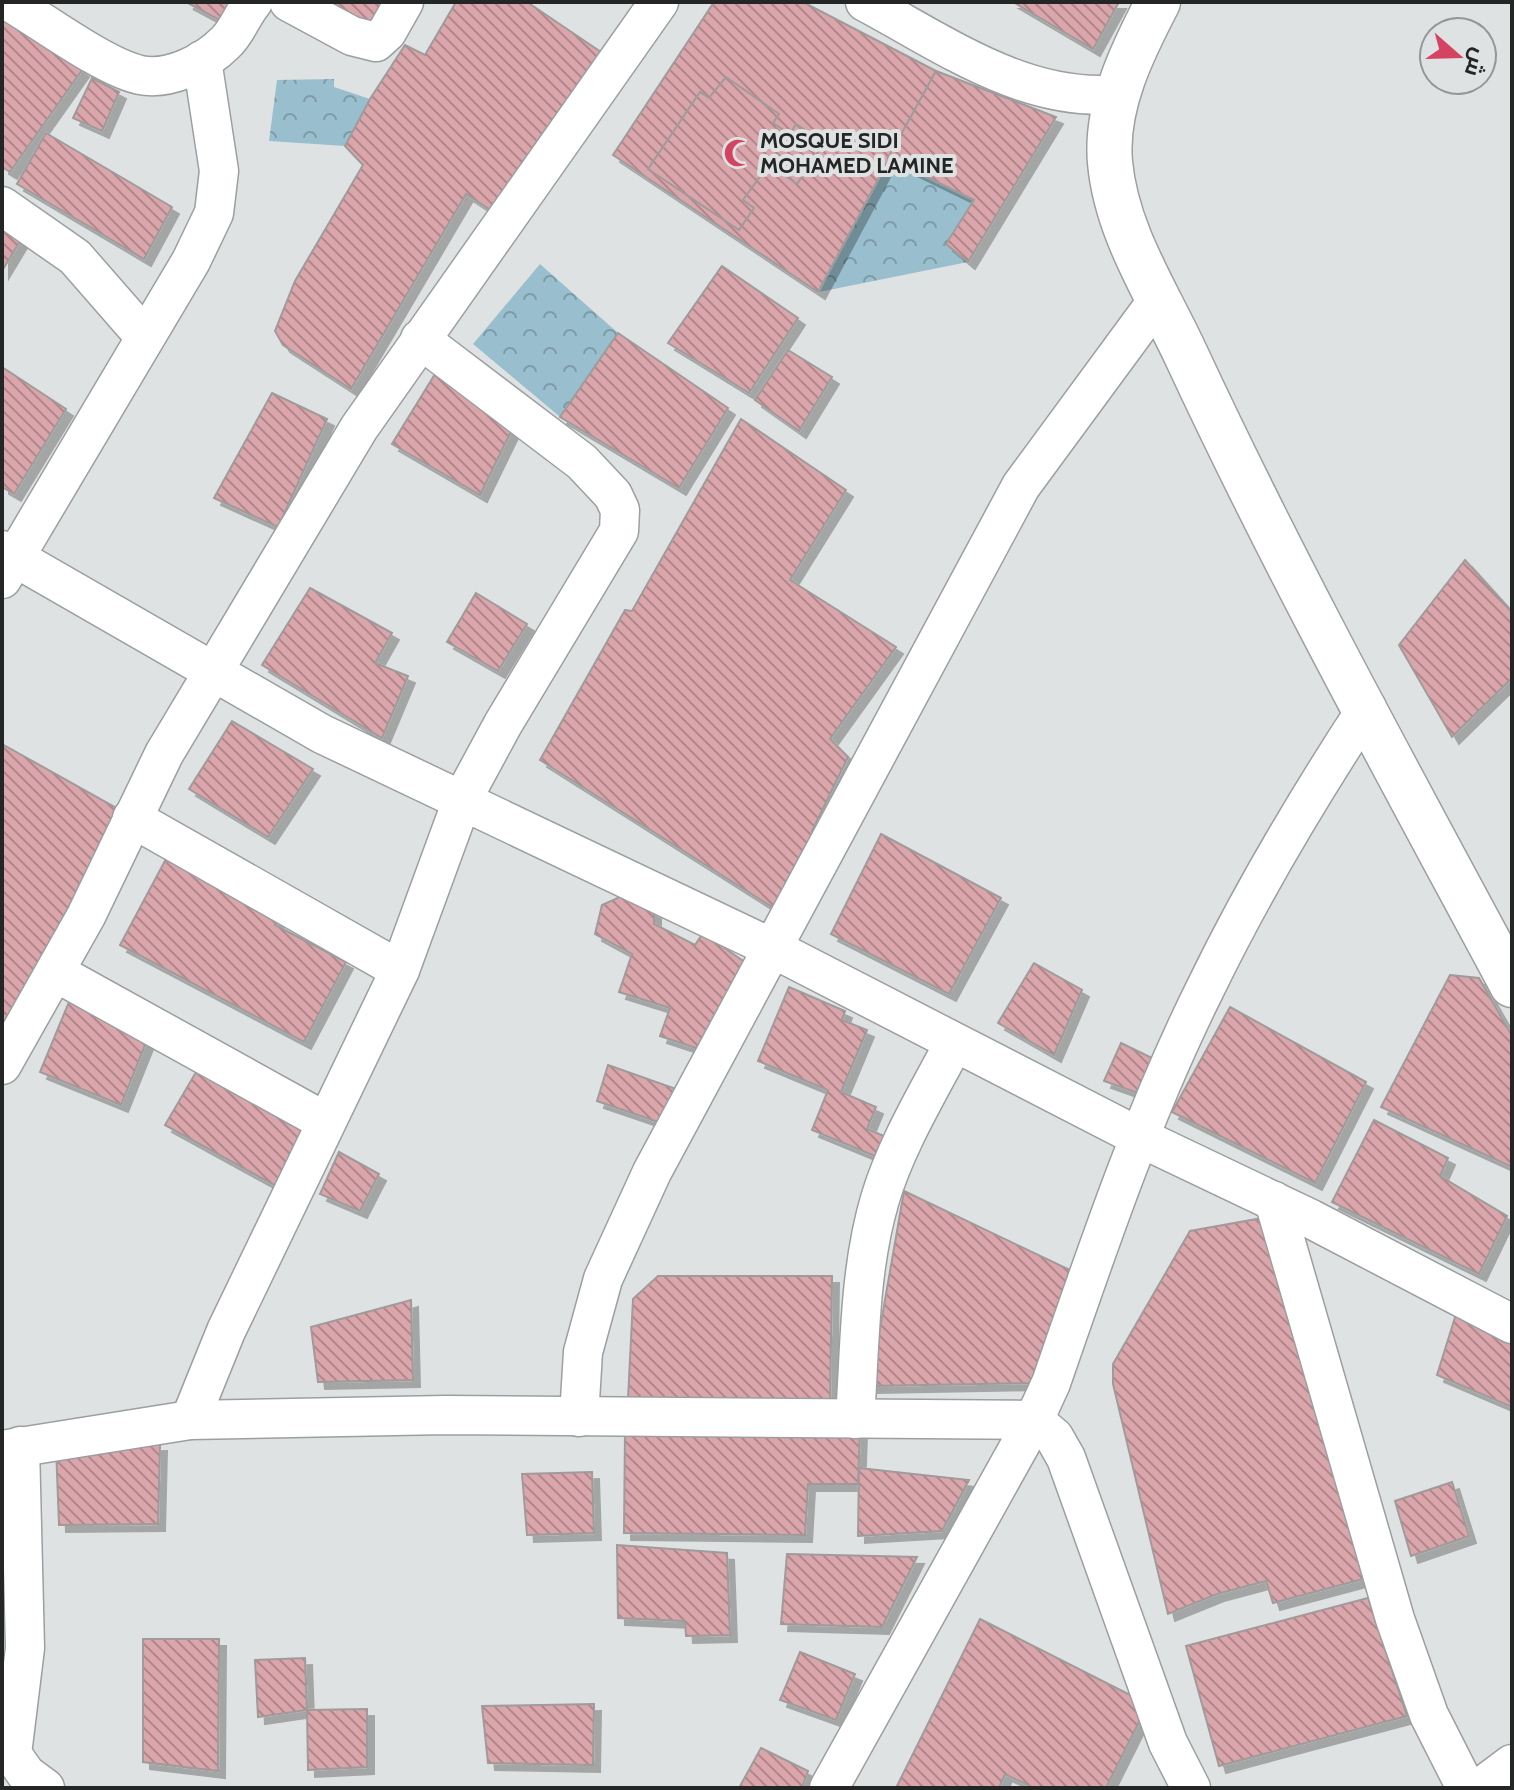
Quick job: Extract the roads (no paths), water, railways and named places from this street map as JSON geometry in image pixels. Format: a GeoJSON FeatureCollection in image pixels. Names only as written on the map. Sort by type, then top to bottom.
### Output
{"type":"FeatureCollection","features":[{"type":"Feature","properties":{"kind":"street"},"geometry":{"type":"LineString","coordinates":[[10,2],[139,75],[160,76],[202,60],[228,40],[253,2]]}},
{"type":"Feature","properties":{"kind":"street"},"geometry":{"type":"LineString","coordinates":[[289,2],[352,36],[376,42],[387,32],[404,2]]}},
{"type":"Feature","properties":{"kind":"street"},"geometry":{"type":"LineString","coordinates":[[2,1065],[86,916],[132,818],[212,672],[359,428],[659,2]]}},
{"type":"Feature","properties":{"kind":"street"},"geometry":{"type":"LineString","coordinates":[[865,2],[968,57],[1043,90],[1085,96],[1118,94]]}},
{"type":"Feature","properties":{"kind":"street"},"geometry":{"type":"LineString","coordinates":[[1158,2],[1118,94],[1109,136],[1114,189],[1132,243],[1230,448],[1512,985]]}},
{"type":"Feature","properties":{"kind":"street"},"geometry":{"type":"LineString","coordinates":[[202,60],[219,171],[214,213],[191,261],[6,562],[322,734],[463,798],[772,948],[1512,1324]]}},
{"type":"Feature","properties":{"kind":"street"},"geometry":{"type":"LineString","coordinates":[[2,206],[75,257],[144,336]]}},
{"type":"Feature","properties":{"kind":"street"},"geometry":{"type":"LineString","coordinates":[[579,1417],[583,1352],[603,1279],[652,1172],[1021,486],[1160,297]]}},
{"type":"Feature","properties":{"kind":"street"},"geometry":{"type":"LineString","coordinates":[[190,1420],[226,1331],[400,970],[463,798],[503,724],[610,548],[621,519],[613,495],[582,462],[420,339]]}},
{"type":"Feature","properties":{"kind":"street"},"geometry":{"type":"LineString","coordinates":[[829,1788],[1034,1420],[1141,1138],[1206,986],[1288,832],[1367,708]]}},
{"type":"Feature","properties":{"kind":"street"},"geometry":{"type":"LineString","coordinates":[[132,818],[400,970]]}},
{"type":"Feature","properties":{"kind":"street"},"geometry":{"type":"LineString","coordinates":[[55,972],[326,1122]]}},
{"type":"Feature","properties":{"kind":"street"},"geometry":{"type":"LineString","coordinates":[[855,1419],[866,1265],[881,1198],[912,1124],[954,1043]]}},
{"type":"Feature","properties":{"kind":"street"},"geometry":{"type":"LineString","coordinates":[[1274,1201],[1395,1619],[1429,1715],[1466,1788]]}},
{"type":"Feature","properties":{"kind":"street"},"geometry":{"type":"LineString","coordinates":[[45,1788],[26,1774],[12,1754],[25,1648],[25,1537],[11,1448],[190,1420],[445,1415],[1034,1420],[1054,1437],[1066,1458],[1168,1743],[1191,1788]]}},
{"type":"Feature","properties":{"kind":"street"},"geometry":{"type":"LineString","coordinates":[[1480,1788],[1512,1764]]}},
{"type":"Feature","properties":{"kind":"place","name":"MOSQUE SIDI MOHAMED LAMINE"},"geometry":{"type":"Point","coordinates":[738,153]}}]}
